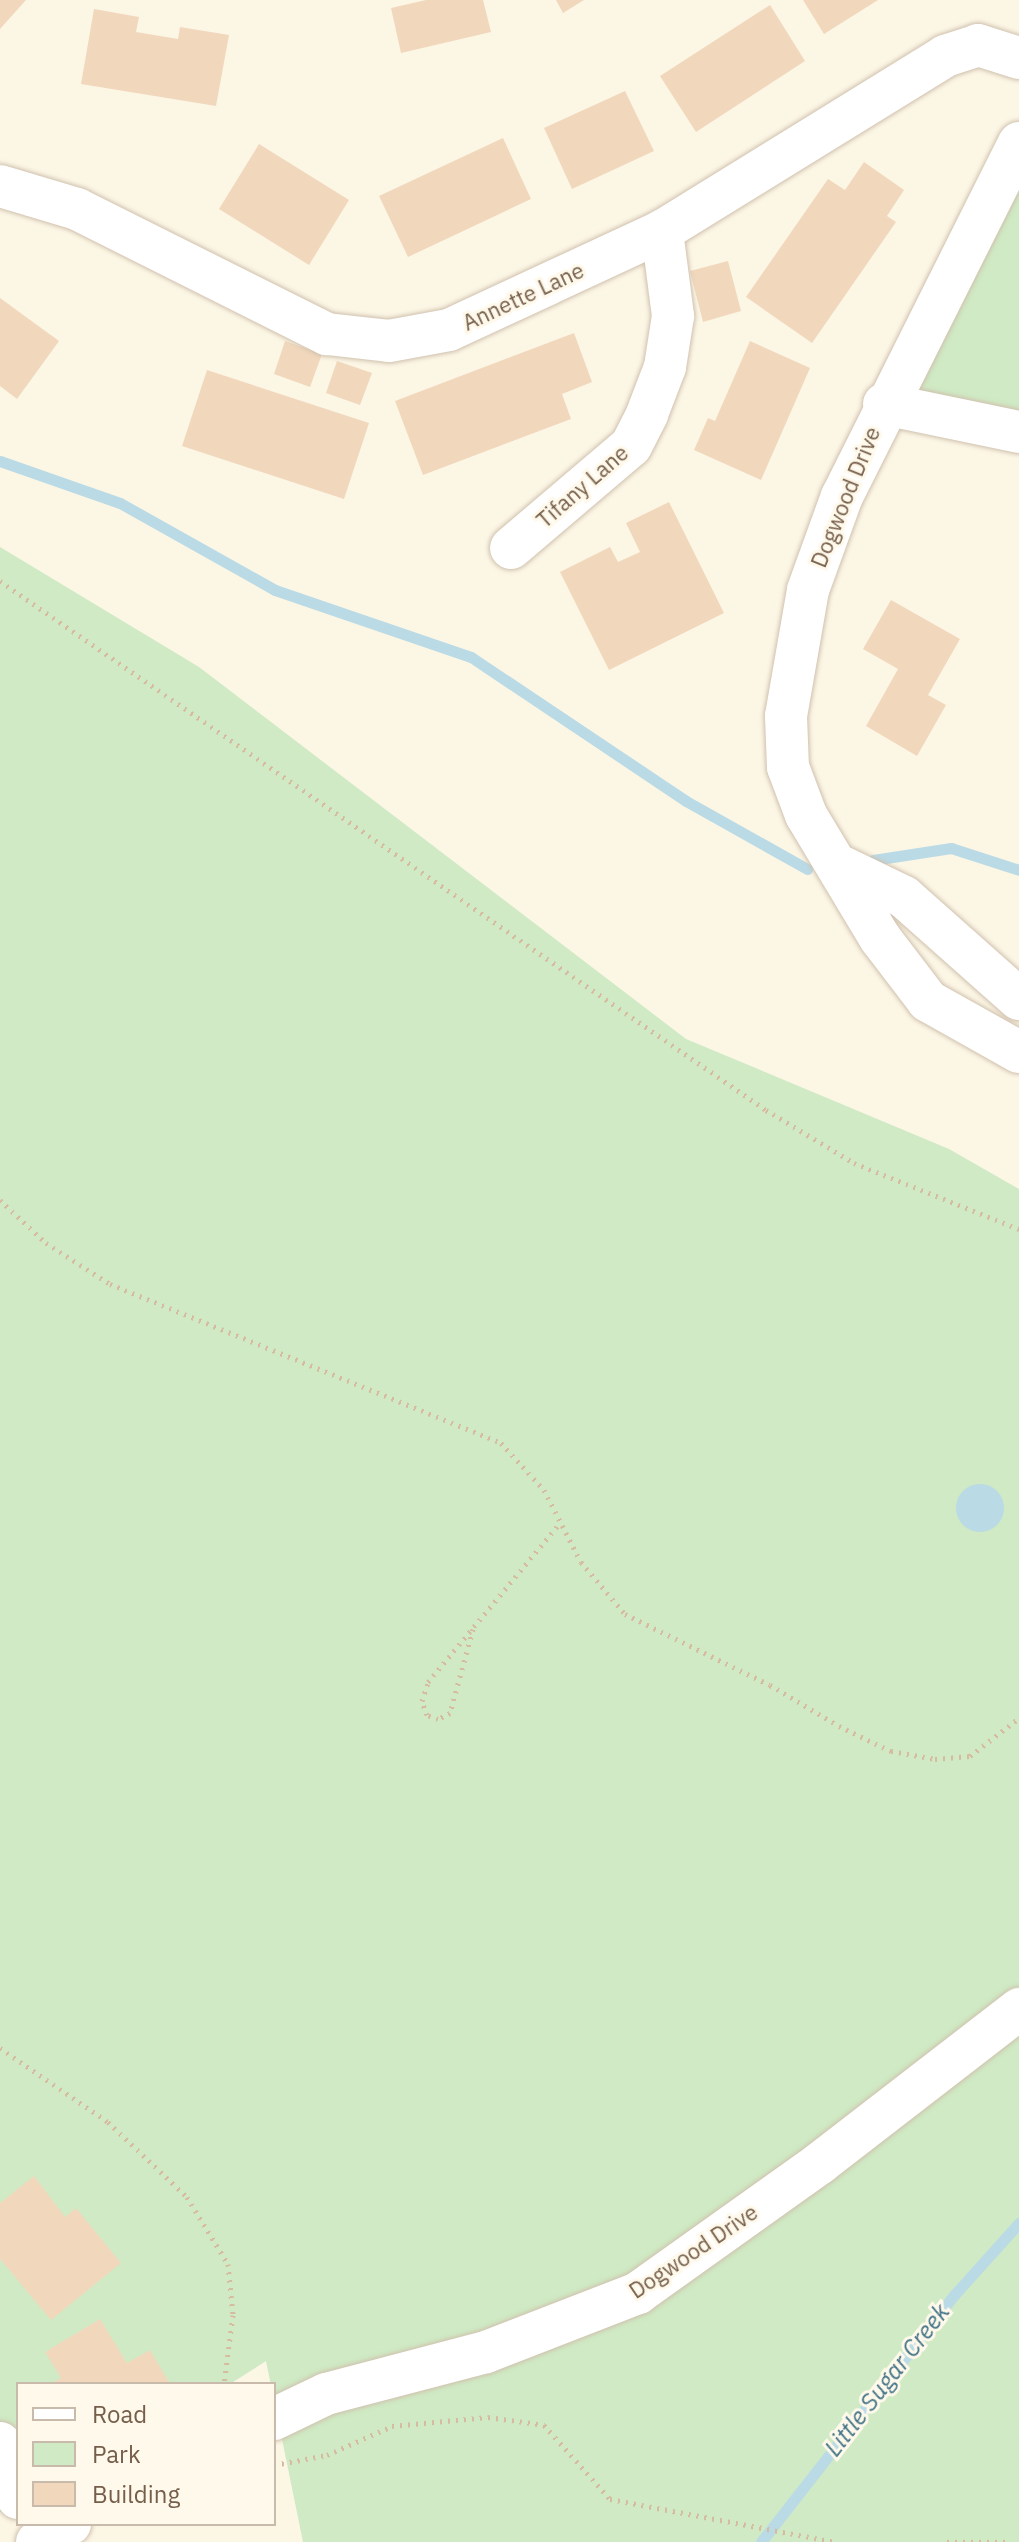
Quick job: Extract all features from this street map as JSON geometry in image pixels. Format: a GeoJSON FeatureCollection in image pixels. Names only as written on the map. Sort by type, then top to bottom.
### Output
{"type":"FeatureCollection","features":[{"type":"Feature","properties":{"kind":"street","name":"Annette Lane"},"geometry":{"type":"LineString","coordinates":[[0,186],[77,209],[327,334],[389,341],[449,330],[662,231],[945,56],[978,45],[1019,58]]}},
{"type":"Feature","properties":{"kind":"street","name":"Dogwood Drive"},"geometry":{"type":"LineString","coordinates":[[1019,143],[884,404],[808,590],[786,716],[788,767],[806,815],[842,867],[880,938],[928,1001],[1019,1052]]}},
{"type":"Feature","properties":{"kind":"street","name":"Tifany Lane"},"geometry":{"type":"LineString","coordinates":[[511,548],[631,446],[647,414],[665,367],[673,316],[662,231]]}},
{"type":"Feature","properties":{"kind":"street"},"geometry":{"type":"LineString","coordinates":[[884,404],[1019,432]]}},
{"type":"Feature","properties":{"kind":"street","name":"Dogwood Drive"},"geometry":{"type":"LineString","coordinates":[[842,867],[904,897],[1019,999]]}},
{"type":"Feature","properties":{"kind":"street","name":"Dogwood Drive"},"geometry":{"type":"LineString","coordinates":[[276,2418],[326,2394],[486,2352],[638,2293],[820,2163],[1019,2009]]}},
{"type":"Feature","properties":{"kind":"street"},"geometry":{"type":"LineString","coordinates":[[0,2443],[16,2492]]}},
{"type":"Feature","properties":{"kind":"street"},"geometry":{"type":"LineString","coordinates":[[34,2542],[66,2526]]}},
{"type":"Feature","properties":{"kind":"path"},"geometry":{"type":"LineString","coordinates":[[0,581],[766,1110],[854,1163],[1019,1229]]}},
{"type":"Feature","properties":{"kind":"path"},"geometry":{"type":"LineString","coordinates":[[0,1200],[46,1243],[110,1284],[501,1443],[544,1490],[581,1562],[625,1614],[891,1751],[935,1759],[970,1756],[1019,1718]]}},
{"type":"Feature","properties":{"kind":"path"},"geometry":{"type":"LineString","coordinates":[[473,1629],[450,1713],[438,1719],[427,1715],[422,1701],[428,1682],[560,1523]]}},
{"type":"Feature","properties":{"kind":"path"},"geometry":{"type":"LineString","coordinates":[[0,2048],[108,2122],[187,2197],[228,2264],[233,2315],[224,2382]]}},
{"type":"Feature","properties":{"kind":"path"},"geometry":{"type":"LineString","coordinates":[[276,2465],[327,2455],[392,2426],[488,2417],[544,2425],[610,2499],[639,2502],[835,2542]]}},
{"type":"Feature","properties":{"kind":"path"},"geometry":{"type":"LineString","coordinates":[[947,2542],[1008,2542]]}},
{"type":"Feature","properties":{"kind":"green space"},"geometry":{"type":"Polygon","coordinates":[[[1019,188],[1019,421],[913,397],[1019,188]]]}},
{"type":"Feature","properties":{"kind":"green space"},"geometry":{"type":"Polygon","coordinates":[[[0,547],[199,667],[686,1039],[949,1149],[1019,1189],[1019,2542],[303,2542],[276,2410],[276,2382],[270,2382],[266,2361],[233,2382],[16,2382],[16,2503],[0,2512],[0,547]]]}},
{"type":"Feature","properties":{"kind":"water"},"geometry":{"type":"Polygon","coordinates":[[[980,1484],[997,1491],[1004,1508],[997,1525],[980,1532],[963,1525],[956,1508],[963,1491],[980,1484]]]}},
{"type":"Feature","properties":{"kind":"building"},"geometry":{"type":"Polygon","coordinates":[[[0,0],[26,0],[0,29],[0,0]]]}},
{"type":"Feature","properties":{"kind":"building"},"geometry":{"type":"Polygon","coordinates":[[[426,0],[483,0],[491,32],[401,53],[391,8],[426,0]]]}},
{"type":"Feature","properties":{"kind":"building"},"geometry":{"type":"Polygon","coordinates":[[[556,0],[584,0],[563,13],[556,0]]]}},
{"type":"Feature","properties":{"kind":"building"},"geometry":{"type":"Polygon","coordinates":[[[803,0],[878,0],[824,34],[803,0]]]}},
{"type":"Feature","properties":{"kind":"building"},"geometry":{"type":"Polygon","coordinates":[[[770,5],[805,61],[696,132],[660,76],[770,5]]]}},
{"type":"Feature","properties":{"kind":"building"},"geometry":{"type":"Polygon","coordinates":[[[94,9],[139,17],[136,32],[178,39],[180,27],[229,35],[216,106],[81,84],[94,9]]]}},
{"type":"Feature","properties":{"kind":"building"},"geometry":{"type":"Polygon","coordinates":[[[625,91],[654,151],[572,189],[544,128],[625,91]]]}},
{"type":"Feature","properties":{"kind":"building"},"geometry":{"type":"Polygon","coordinates":[[[503,138],[531,199],[408,257],[379,196],[503,138]]]}},
{"type":"Feature","properties":{"kind":"building"},"geometry":{"type":"Polygon","coordinates":[[[259,144],[349,200],[309,265],[219,209],[259,144]]]}},
{"type":"Feature","properties":{"kind":"building"},"geometry":{"type":"Polygon","coordinates":[[[864,162],[904,190],[887,216],[896,222],[812,343],[746,297],[828,179],[845,190],[864,162]]]}},
{"type":"Feature","properties":{"kind":"building"},"geometry":{"type":"Polygon","coordinates":[[[728,261],[741,311],[703,322],[690,271],[728,261]]]}},
{"type":"Feature","properties":{"kind":"building"},"geometry":{"type":"Polygon","coordinates":[[[0,298],[59,341],[17,399],[0,386],[0,298]]]}},
{"type":"Feature","properties":{"kind":"building"},"geometry":{"type":"Polygon","coordinates":[[[574,333],[592,382],[562,394],[571,419],[423,475],[395,401],[574,333]]]}},
{"type":"Feature","properties":{"kind":"building"},"geometry":{"type":"Polygon","coordinates":[[[285,341],[322,354],[310,387],[274,374],[285,341]]]}},
{"type":"Feature","properties":{"kind":"building"},"geometry":{"type":"Polygon","coordinates":[[[750,341],[810,368],[761,480],[694,450],[708,418],[715,421],[750,341]]]}},
{"type":"Feature","properties":{"kind":"building"},"geometry":{"type":"Polygon","coordinates":[[[337,361],[372,373],[360,405],[326,393],[337,361]]]}},
{"type":"Feature","properties":{"kind":"building"},"geometry":{"type":"Polygon","coordinates":[[[207,370],[369,423],[344,499],[182,446],[207,370]]]}},
{"type":"Feature","properties":{"kind":"building"},"geometry":{"type":"Polygon","coordinates":[[[669,502],[724,613],[609,670],[560,572],[610,547],[618,562],[640,552],[626,523],[669,502]]]}},
{"type":"Feature","properties":{"kind":"building"},"geometry":{"type":"Polygon","coordinates":[[[891,600],[960,639],[928,695],[946,705],[917,756],[866,726],[898,669],[863,649],[891,600]]]}},
{"type":"Feature","properties":{"kind":"building"},"geometry":{"type":"Polygon","coordinates":[[[34,2176],[65,2217],[76,2208],[121,2263],[51,2320],[0,2259],[0,2203],[34,2176]]]}},
{"type":"Feature","properties":{"kind":"building"},"geometry":{"type":"Polygon","coordinates":[[[100,2319],[127,2363],[150,2350],[169,2382],[54,2382],[61,2378],[45,2352],[100,2319]]]}},
{"type":"Feature","properties":{"kind":"waterway"},"geometry":{"type":"LineString","coordinates":[[0,461],[120,503],[275,590],[471,657],[686,801],[807,869]]}},
{"type":"Feature","properties":{"kind":"waterway"},"geometry":{"type":"LineString","coordinates":[[873,860],[951,848],[1019,870]]}},
{"type":"Feature","properties":{"kind":"waterway","name":"Little Sugar Creek"},"geometry":{"type":"LineString","coordinates":[[761,2542],[955,2294],[1019,2223]]}}]}
